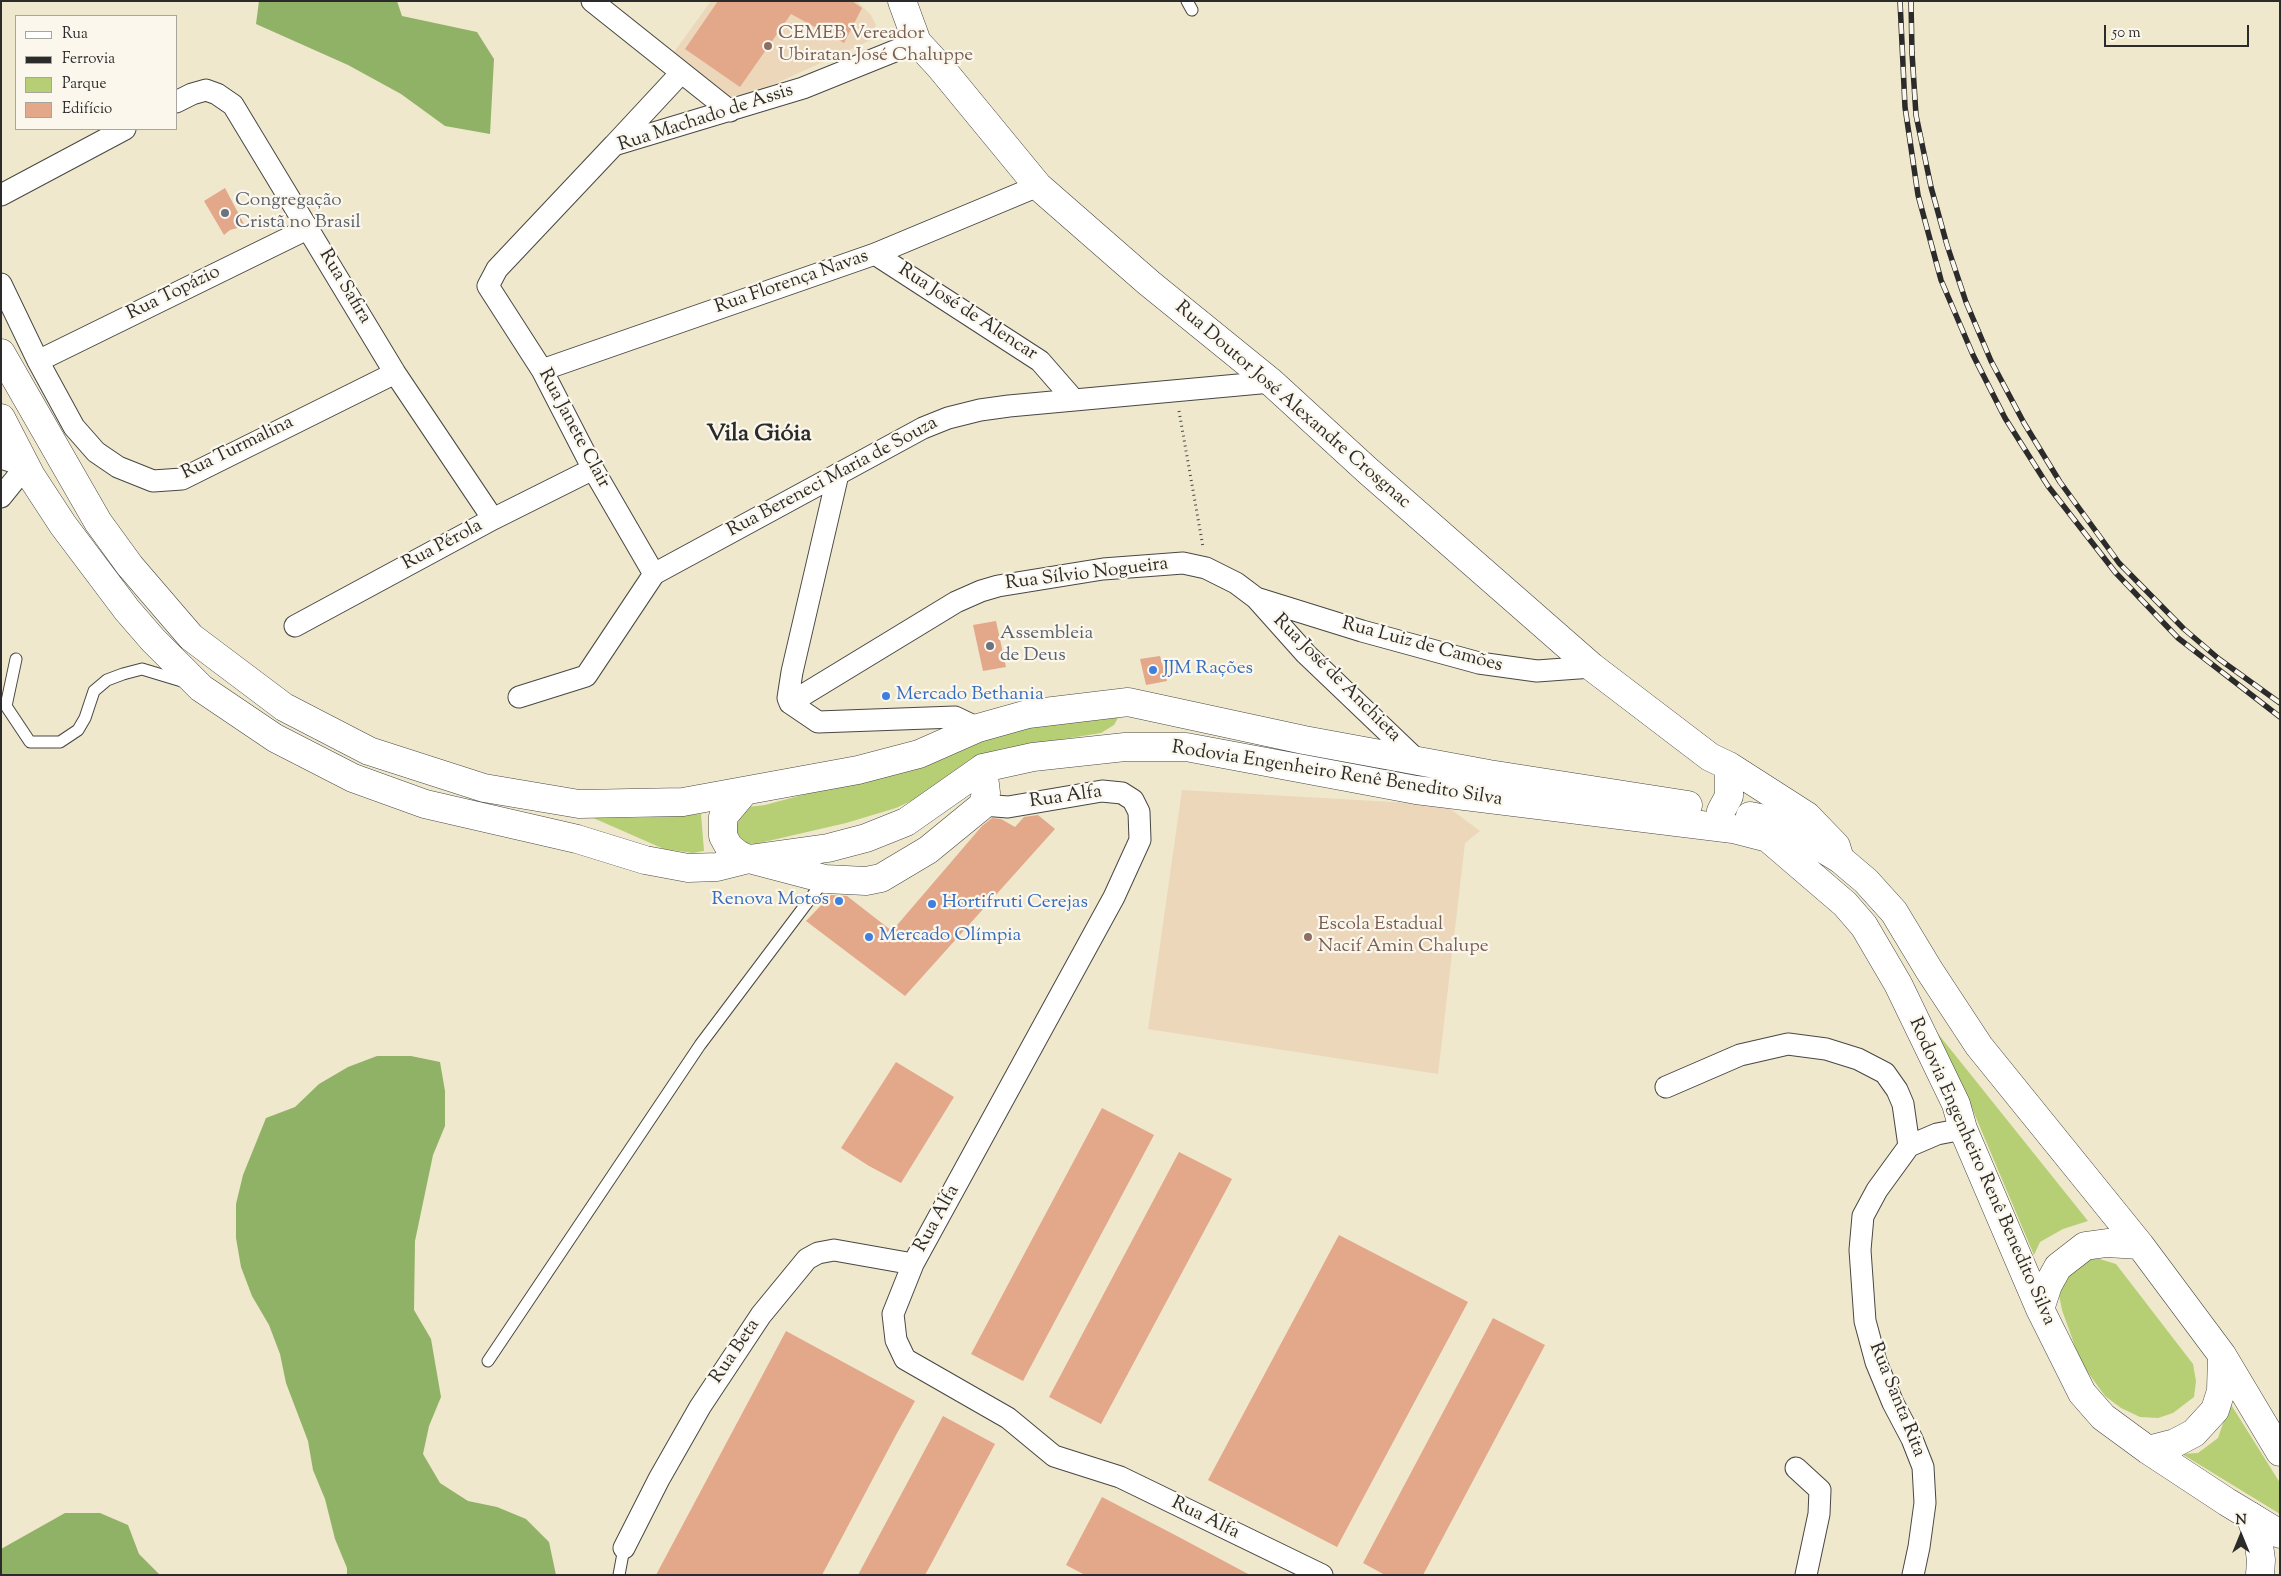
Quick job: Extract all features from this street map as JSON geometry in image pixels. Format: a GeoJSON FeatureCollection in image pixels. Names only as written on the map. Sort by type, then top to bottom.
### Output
{"type":"FeatureCollection","features":[{"type":"Feature","properties":{"kind":"main road","name":"Rua Doutor José Alexandre Crosgnac"},"geometry":{"type":"LineString","coordinates":[[902,1],[917,42],[947,74],[1038,186],[1149,283],[1271,382],[1367,470],[1592,667],[1710,757],[1729,766],[1807,816],[1836,846],[1840,859]]}},
{"type":"Feature","properties":{"kind":"main road","name":"Rodovia Engenheiro Renê Benedito Silva"},"geometry":{"type":"LineString","coordinates":[[1,353],[98,522],[130,566],[191,637],[284,707],[369,751],[484,788],[579,804],[683,802],[867,768],[919,754],[978,728],[1028,714],[1128,702],[1304,740],[1489,774],[1765,819],[1795,832],[1840,859],[1866,881],[1894,912],[1978,1046],[2140,1244],[2222,1356],[2280,1452]]}},
{"type":"Feature","properties":{"kind":"main road","name":"Rodovia Engenheiro Renê Benedito Silva"},"geometry":{"type":"LineString","coordinates":[[1,418],[14,462],[127,610],[153,640],[201,688],[276,738],[353,778],[426,804],[577,839],[645,860],[688,868],[717,867],[749,860],[828,848],[866,838],[906,822],[983,768],[1033,757],[1125,747],[1186,747],[1416,790],[1733,829],[1768,838],[1845,904],[1864,926],[1898,984],[1956,1104],[1963,1129],[2040,1308],[2082,1393],[2102,1417],[2148,1450],[2280,1534]]}},
{"type":"Feature","properties":{"kind":"main road"},"geometry":{"type":"LineString","coordinates":[[1125,747],[1132,735],[1128,702]]}},
{"type":"Feature","properties":{"kind":"main road"},"geometry":{"type":"LineString","coordinates":[[1721,811],[1728,796],[1729,766]]}},
{"type":"Feature","properties":{"kind":"main road"},"geometry":{"type":"LineString","coordinates":[[744,792],[723,817],[723,836],[729,847],[749,860],[825,879],[866,881],[881,878],[928,850],[953,832],[983,805],[986,793],[983,768]]}},
{"type":"Feature","properties":{"kind":"main road"},"geometry":{"type":"LineString","coordinates":[[911,860],[939,799]]}},
{"type":"Feature","properties":{"kind":"main road"},"geometry":{"type":"LineString","coordinates":[[2040,1308],[2048,1285],[2058,1267],[2085,1246],[2107,1243],[2140,1244]]}},
{"type":"Feature","properties":{"kind":"main road"},"geometry":{"type":"LineString","coordinates":[[2148,1450],[2175,1443],[2194,1433],[2215,1410],[2221,1391],[2222,1356]]}},
{"type":"Feature","properties":{"kind":"main road"},"geometry":{"type":"LineString","coordinates":[[2250,1516],[2258,1538],[2261,1560],[2260,1575]]}},
{"type":"Feature","properties":{"kind":"street"},"geometry":{"type":"LineString","coordinates":[[592,1],[730,111]]}},
{"type":"Feature","properties":{"kind":"street","name":"Rua Machado de Assis"},"geometry":{"type":"LineString","coordinates":[[488,286],[497,269],[614,145],[803,88],[917,42]]}},
{"type":"Feature","properties":{"kind":"street"},"geometry":{"type":"LineString","coordinates":[[614,145],[681,73]]}},
{"type":"Feature","properties":{"kind":"street","name":"Rua Safira"},"geometry":{"type":"LineString","coordinates":[[178,101],[206,90],[217,94],[233,105],[395,372],[493,519]]}},
{"type":"Feature","properties":{"kind":"street"},"geometry":{"type":"LineString","coordinates":[[1,195],[123,130]]}},
{"type":"Feature","properties":{"kind":"street","name":"Rua Florença Navas"},"geometry":{"type":"LineString","coordinates":[[542,370],[875,254],[1038,186]]}},
{"type":"Feature","properties":{"kind":"street","name":"Rua Topázio"},"geometry":{"type":"LineString","coordinates":[[38,361],[309,228]]}},
{"type":"Feature","properties":{"kind":"street","name":"Rua José de Alencar"},"geometry":{"type":"LineString","coordinates":[[875,254],[1040,361],[1074,400]]}},
{"type":"Feature","properties":{"kind":"street","name":"Rua Turmalina"},"geometry":{"type":"LineString","coordinates":[[1,284],[38,361],[74,427],[96,452],[118,467],[153,481],[182,479],[395,372]]}},
{"type":"Feature","properties":{"kind":"street","name":"Rua Janete Clair"},"geometry":{"type":"LineString","coordinates":[[488,286],[542,370],[593,469],[654,574]]}},
{"type":"Feature","properties":{"kind":"street","name":"Rua Bereneci Maria de Souza"},"geometry":{"type":"LineString","coordinates":[[519,697],[586,676],[654,574],[923,428],[948,418],[980,410],[1176,389],[1271,382]]}},
{"type":"Feature","properties":{"kind":"street"},"geometry":{"type":"LineString","coordinates":[[55,446],[74,427]]}},
{"type":"Feature","properties":{"kind":"street"},"geometry":{"type":"LineString","coordinates":[[1,498],[14,462]]}},
{"type":"Feature","properties":{"kind":"street","name":"Rua Pérola"},"geometry":{"type":"LineString","coordinates":[[295,626],[493,519],[593,469]]}},
{"type":"Feature","properties":{"kind":"street"},"geometry":{"type":"LineString","coordinates":[[838,474],[792,672],[788,698],[790,702],[818,722],[955,717],[978,728]]}},
{"type":"Feature","properties":{"kind":"street","name":"Rua Sílvio Nogueira"},"geometry":{"type":"LineString","coordinates":[[790,702],[956,602],[998,586],[1103,569],[1183,563],[1206,568],[1236,583],[1256,598]]}},
{"type":"Feature","properties":{"kind":"street","name":"Rua Luiz de Camões"},"geometry":{"type":"LineString","coordinates":[[1256,598],[1362,632],[1480,663],[1537,671],[1592,667]]}},
{"type":"Feature","properties":{"kind":"street","name":"Rua José de Anchieta"},"geometry":{"type":"LineString","coordinates":[[1256,598],[1306,654],[1418,760]]}},
{"type":"Feature","properties":{"kind":"street","name":"Rua Alfa"},"geometry":{"type":"LineString","coordinates":[[983,805],[1008,807],[1102,791],[1122,793],[1133,800],[1139,812],[1140,840],[1118,889],[913,1264],[894,1314],[896,1340],[905,1359],[1008,1418],[1054,1456],[1120,1477],[1322,1575]]}},
{"type":"Feature","properties":{"kind":"street"},"geometry":{"type":"LineString","coordinates":[[1666,1087],[1750,1053],[1788,1044],[1826,1049],[1858,1059],[1886,1073],[1903,1104],[1909,1146],[1937,1134],[1963,1129]]}},
{"type":"Feature","properties":{"kind":"street","name":"Rua Santa Rita"},"geometry":{"type":"LineString","coordinates":[[1909,1146],[1877,1190],[1864,1216],[1860,1250],[1865,1321],[1876,1362],[1892,1403],[1912,1439],[1923,1467],[1925,1503],[1919,1547],[1912,1575]]}},
{"type":"Feature","properties":{"kind":"street","name":"Rua Beta"},"geometry":{"type":"LineString","coordinates":[[624,1548],[659,1479],[700,1407],[762,1315],[807,1259],[818,1253],[834,1250],[913,1264]]}},
{"type":"Feature","properties":{"kind":"street"},"geometry":{"type":"LineString","coordinates":[[1796,1468],[1820,1490],[1819,1514],[1806,1575]]}},
{"type":"Feature","properties":{"kind":"lane"},"geometry":{"type":"LineString","coordinates":[[16,659],[6,706],[30,742],[60,742],[78,730],[85,718],[94,691],[107,680],[123,674],[142,669],[201,688]]}},
{"type":"Feature","properties":{"kind":"lane"},"geometry":{"type":"LineString","coordinates":[[488,1361],[700,1045],[825,879]]}},
{"type":"Feature","properties":{"kind":"lane"},"geometry":{"type":"LineString","coordinates":[[619,1575],[624,1548]]}},
{"type":"Feature","properties":{"kind":"path"},"geometry":{"type":"LineString","coordinates":[[1176,389],[1206,568]]}},
{"type":"Feature","properties":{"kind":"shaded area","name":"CEMEB Vereador Ubiratan José Chaluppe"},"geometry":{"type":"Polygon","coordinates":[[[711,1],[857,1],[871,15],[876,25],[871,40],[735,102],[674,52],[711,1]]]}},
{"type":"Feature","properties":{"kind":"shaded area","name":"Escola Estadual Nacif Amin Chalupe"},"geometry":{"type":"Polygon","coordinates":[[[1182,790],[1445,805],[1480,831],[1465,843],[1438,1074],[1148,1029],[1182,790]]]}},
{"type":"Feature","properties":{"kind":"green space"},"geometry":{"type":"Polygon","coordinates":[[[259,1],[397,1],[402,16],[477,32],[494,59],[490,134],[445,126],[401,94],[348,65],[256,24],[259,1]]]}},
{"type":"Feature","properties":{"kind":"green space"},"geometry":{"type":"Polygon","coordinates":[[[1118,711],[1118,718],[1114,725],[1101,733],[1001,749],[963,766],[924,795],[896,808],[846,823],[755,844],[745,843],[735,830],[741,815],[748,807],[765,805],[932,760],[1038,718],[1118,711]]]}},
{"type":"Feature","properties":{"kind":"green space"},"geometry":{"type":"Polygon","coordinates":[[[701,814],[704,851],[693,853],[664,849],[591,817],[638,818],[701,814]]]}},
{"type":"Feature","properties":{"kind":"green space"},"geometry":{"type":"Polygon","coordinates":[[[1931,1025],[2088,1221],[2063,1229],[2040,1242],[2034,1255],[1969,1101],[1931,1025]]]}},
{"type":"Feature","properties":{"kind":"green space"},"geometry":{"type":"Polygon","coordinates":[[[377,1056],[411,1056],[440,1062],[445,1091],[445,1126],[433,1155],[415,1241],[414,1310],[431,1339],[441,1397],[429,1426],[423,1454],[440,1483],[468,1501],[497,1507],[526,1519],[549,1542],[556,1575],[347,1575],[347,1568],[335,1539],[325,1499],[313,1470],[308,1441],[286,1383],[280,1354],[269,1325],[252,1296],[241,1267],[236,1238],[236,1204],[243,1175],[266,1118],[295,1107],[319,1084],[348,1067],[377,1056]]]}},
{"type":"Feature","properties":{"kind":"green space"},"geometry":{"type":"Polygon","coordinates":[[[2093,1257],[2116,1264],[2193,1364],[2196,1381],[2194,1397],[2173,1413],[2158,1418],[2140,1417],[2121,1408],[2105,1396],[2081,1363],[2062,1310],[2059,1295],[2064,1281],[2073,1269],[2093,1257]]]}},
{"type":"Feature","properties":{"kind":"green space"},"geometry":{"type":"Polygon","coordinates":[[[2230,1403],[2280,1483],[2280,1514],[2182,1454],[2198,1453],[2218,1438],[2230,1403]]]}},
{"type":"Feature","properties":{"kind":"green space"},"geometry":{"type":"Polygon","coordinates":[[[65,1513],[100,1513],[128,1525],[139,1554],[160,1575],[1,1575],[1,1549],[65,1513]]]}},
{"type":"Feature","properties":{"kind":"building"},"geometry":{"type":"Polygon","coordinates":[[[718,1],[852,1],[862,8],[844,43],[791,14],[740,87],[685,49],[718,1]]]}},
{"type":"Feature","properties":{"kind":"building","name":"Congregação Cristã no Brasil"},"geometry":{"type":"Polygon","coordinates":[[[225,188],[245,226],[230,230],[224,235],[204,201],[225,188]]]}},
{"type":"Feature","properties":{"kind":"building","name":"Assembleia de Deus"},"geometry":{"type":"Polygon","coordinates":[[[996,621],[1006,667],[983,671],[973,625],[996,621]]]}},
{"type":"Feature","properties":{"kind":"building","name":"JJM Rações"},"geometry":{"type":"Polygon","coordinates":[[[1160,656],[1167,681],[1146,685],[1140,659],[1160,656]]]}},
{"type":"Feature","properties":{"kind":"building"},"geometry":{"type":"Polygon","coordinates":[[[1038,815],[1055,829],[905,996],[806,921],[831,895],[847,896],[892,931],[982,826],[992,818],[1001,819],[1015,827],[1024,817],[1038,815]]]}},
{"type":"Feature","properties":{"kind":"building"},"geometry":{"type":"Polygon","coordinates":[[[896,1062],[954,1097],[901,1183],[841,1148],[896,1062]]]}},
{"type":"Feature","properties":{"kind":"building"},"geometry":{"type":"Polygon","coordinates":[[[1102,1108],[1154,1135],[1023,1381],[971,1354],[1102,1108]]]}},
{"type":"Feature","properties":{"kind":"building"},"geometry":{"type":"Polygon","coordinates":[[[1179,1152],[1232,1179],[1101,1424],[1049,1397],[1179,1152]]]}},
{"type":"Feature","properties":{"kind":"building"},"geometry":{"type":"Polygon","coordinates":[[[1339,1235],[1468,1302],[1337,1547],[1208,1480],[1339,1235]]]}},
{"type":"Feature","properties":{"kind":"building"},"geometry":{"type":"Polygon","coordinates":[[[1493,1318],[1545,1345],[1423,1575],[1385,1575],[1363,1563],[1493,1318]]]}},
{"type":"Feature","properties":{"kind":"building"},"geometry":{"type":"Polygon","coordinates":[[[786,1331],[915,1401],[822,1575],[656,1575],[786,1331]]]}},
{"type":"Feature","properties":{"kind":"building"},"geometry":{"type":"Polygon","coordinates":[[[943,1416],[995,1444],[930,1566],[925,1575],[858,1575],[943,1416]]]}},
{"type":"Feature","properties":{"kind":"building"},"geometry":{"type":"Polygon","coordinates":[[[1102,1497],[1250,1575],[1085,1575],[1066,1565],[1102,1497]]]}},
{"type":"Feature","properties":{"kind":"railway"},"geometry":{"type":"LineString","coordinates":[[1900,1],[1905,107],[1918,195],[1941,280],[1973,355],[2005,418],[2048,486],[2115,572],[2178,638],[2280,717]]}},
{"type":"Feature","properties":{"kind":"railway"},"geometry":{"type":"LineString","coordinates":[[1911,1],[1916,115],[1931,187],[1947,245],[1966,302],[1991,361],[2024,423],[2060,482],[2119,563],[2184,629],[2219,659],[2280,703]]}},
{"type":"Feature","properties":{"kind":"place","name":"CEMEB Vereador Ubiratan José Chaluppe"},"geometry":{"type":"Point","coordinates":[768,46]}},
{"type":"Feature","properties":{"kind":"place","name":"Congregação Cristã no Brasil"},"geometry":{"type":"Point","coordinates":[225,213]}},
{"type":"Feature","properties":{"kind":"place","name":"Assembleia de Deus"},"geometry":{"type":"Point","coordinates":[990,646]}},
{"type":"Feature","properties":{"kind":"place","name":"JJM Rações"},"geometry":{"type":"Point","coordinates":[1153,670]}},
{"type":"Feature","properties":{"kind":"place","name":"Mercado Bethania"},"geometry":{"type":"Point","coordinates":[886,696]}},
{"type":"Feature","properties":{"kind":"place","name":"Renova Motos"},"geometry":{"type":"Point","coordinates":[839,901]}},
{"type":"Feature","properties":{"kind":"place","name":"Hortifruti Cerejas"},"geometry":{"type":"Point","coordinates":[932,904]}},
{"type":"Feature","properties":{"kind":"place","name":"Mercado Olímpia"},"geometry":{"type":"Point","coordinates":[869,937]}},
{"type":"Feature","properties":{"kind":"place","name":"Escola Estadual Nacif Amin Chalupe"},"geometry":{"type":"Point","coordinates":[1308,937]}},
{"type":"Feature","properties":{"kind":"district","name":"Vila Gióia"},"geometry":{"type":"Point","coordinates":[759,436]}}]}
